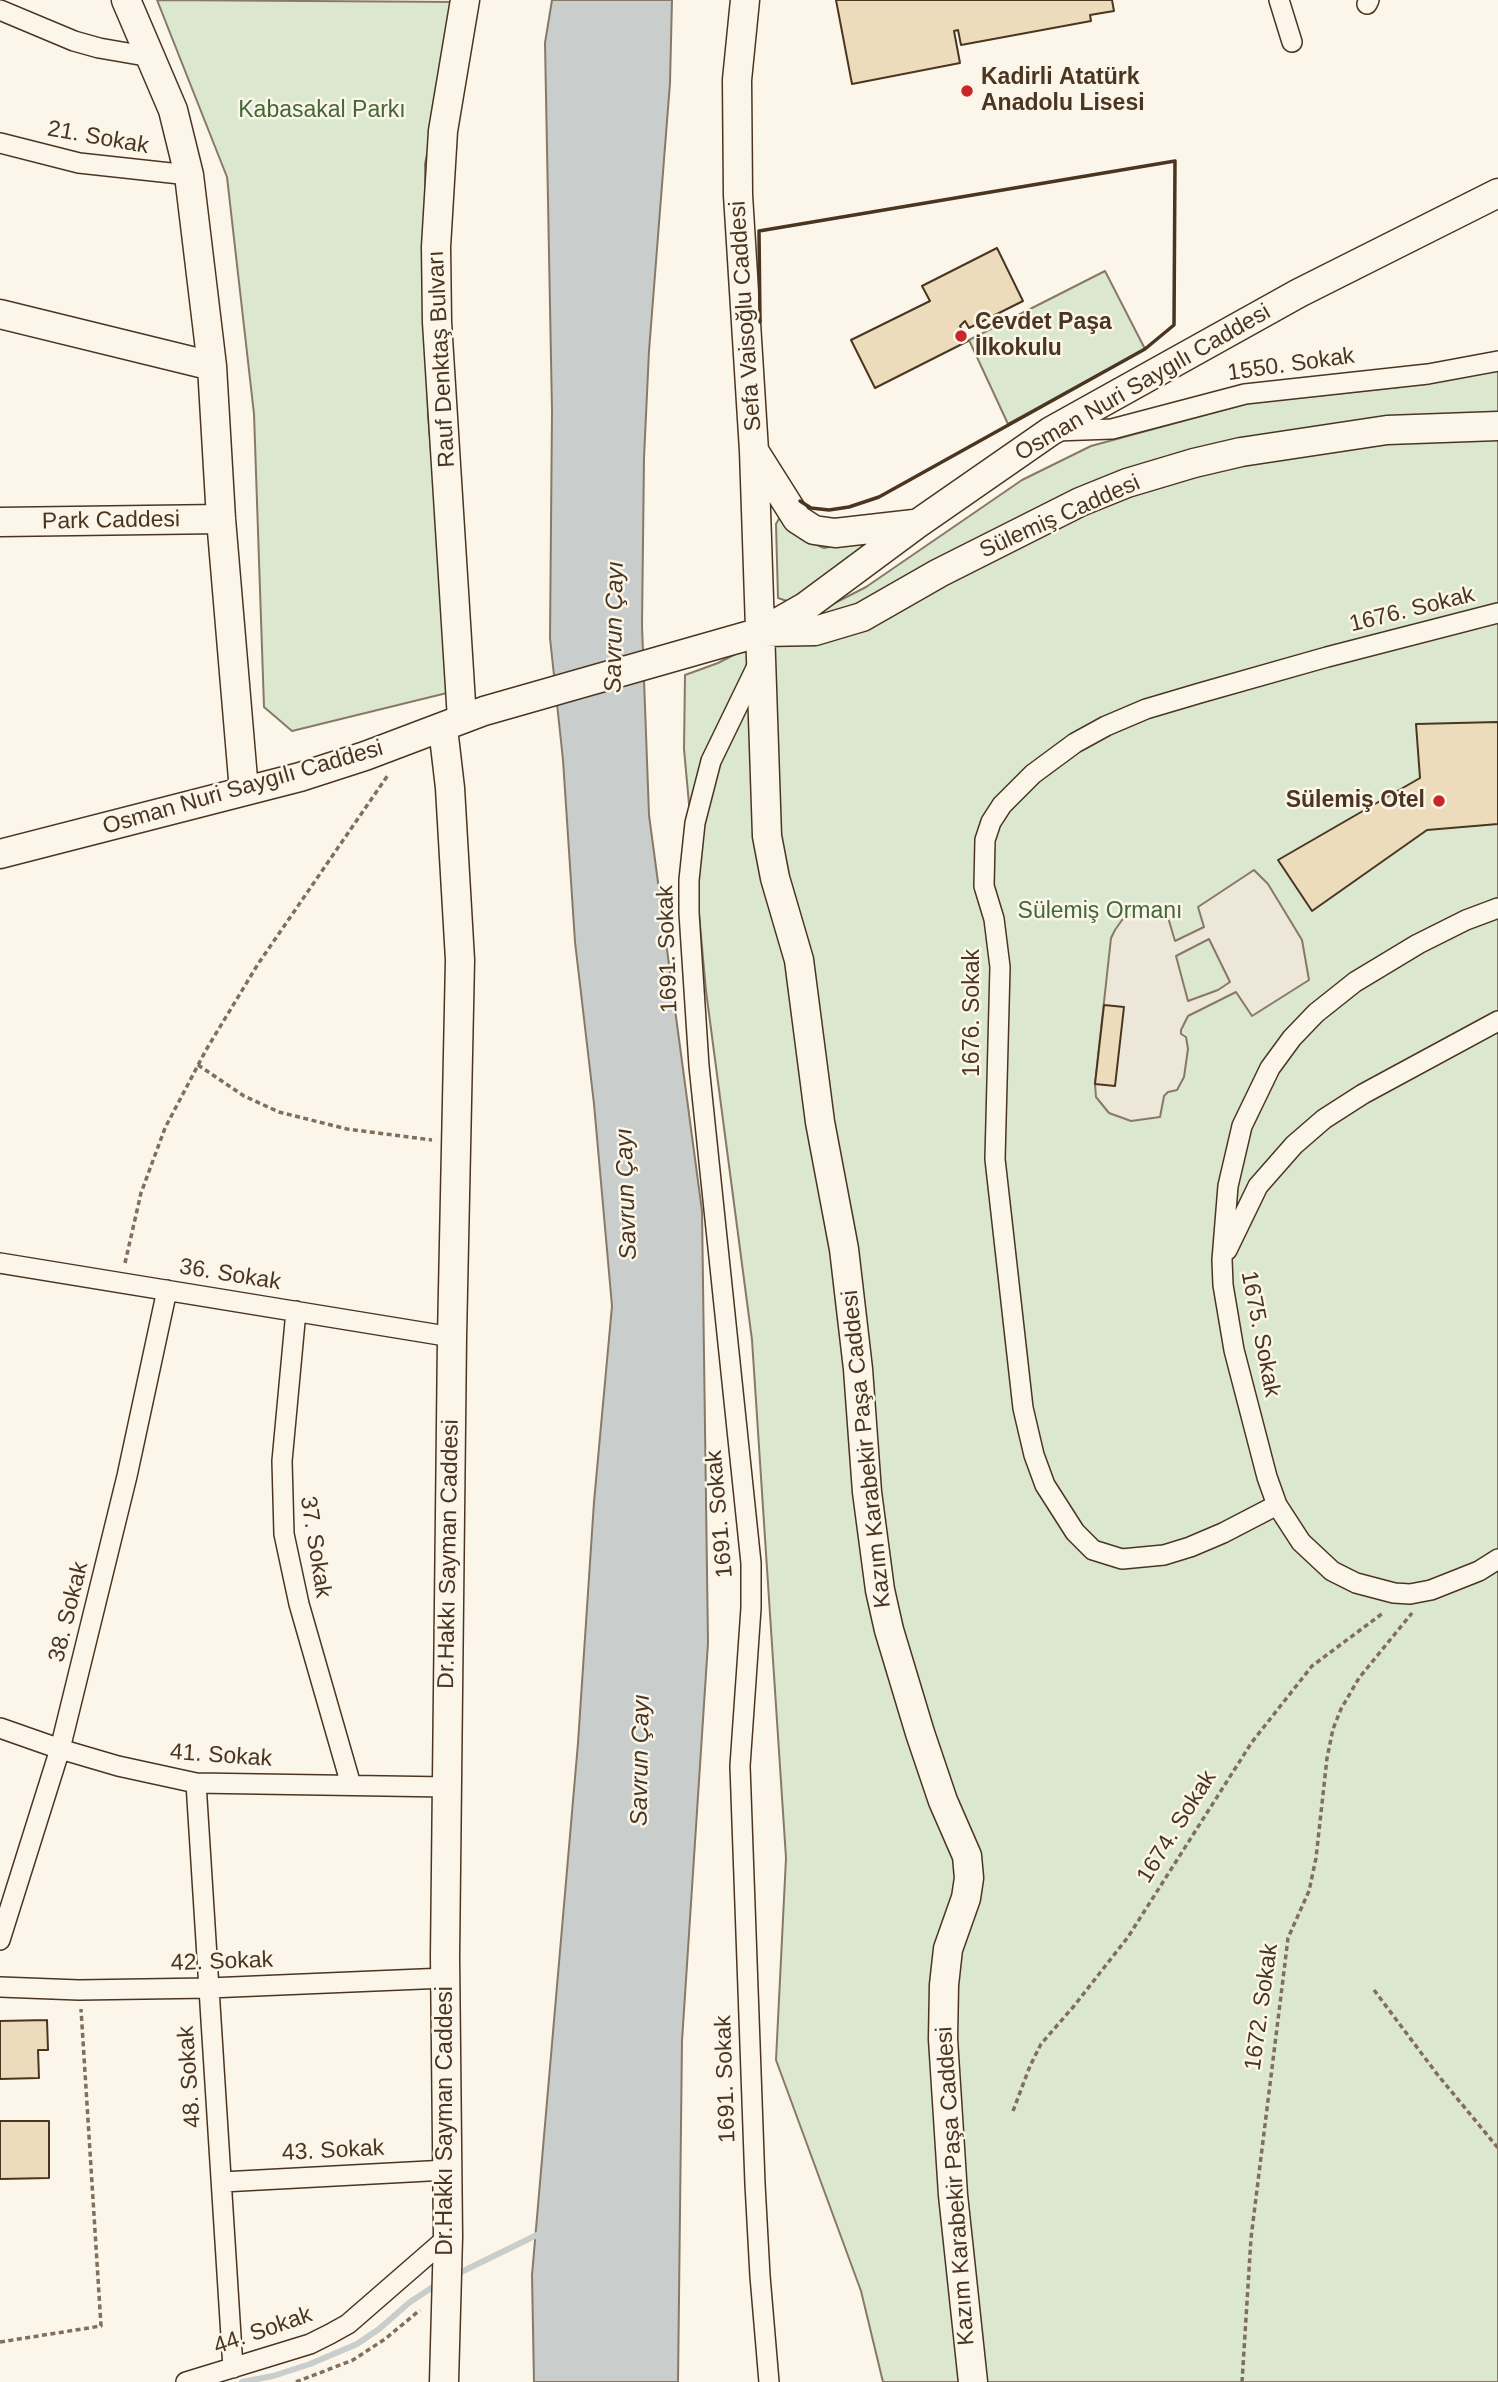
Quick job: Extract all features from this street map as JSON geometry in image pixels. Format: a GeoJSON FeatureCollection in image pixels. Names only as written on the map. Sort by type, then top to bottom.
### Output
{"type":"FeatureCollection","features":[{"type":"Feature","properties":{"kind":"street"},"geometry":{"type":"LineString","coordinates":[[126,0],[173,110],[189,175],[212,366],[221,519],[244,791]]}},
{"type":"Feature","properties":{"kind":"street","name":"Rauf Denktaş Bulvarı"},"geometry":{"type":"LineString","coordinates":[[463,719],[437,322],[436,247],[443,131],[465,0]]}},
{"type":"Feature","properties":{"kind":"street","name":"Sefa Vaisoğlu Caddesi"},"geometry":{"type":"LineString","coordinates":[[745,0],[737,80],[738,182],[754,451],[761,645]]}},
{"type":"Feature","properties":{"kind":"street"},"geometry":{"type":"LineString","coordinates":[[1279,0],[1292,42]]}},
{"type":"Feature","properties":{"kind":"street"},"geometry":{"type":"LineString","coordinates":[[0,10],[74,41],[151,57]]}},
{"type":"Feature","properties":{"kind":"street","name":"21. Sokak"},"geometry":{"type":"LineString","coordinates":[[0,143],[79,163],[189,175]]}},
{"type":"Feature","properties":{"kind":"street","name":"Osman Nuri Saygılı Caddesi"},"geometry":{"type":"LineString","coordinates":[[0,854],[300,777],[463,719],[732,638],[761,645],[805,607],[1051,430],[1299,293],[1498,193]]}},
{"type":"Feature","properties":{"kind":"street"},"geometry":{"type":"LineString","coordinates":[[0,314],[212,366]]}},
{"type":"Feature","properties":{"kind":"street","name":"1550. Sokak"},"geometry":{"type":"LineString","coordinates":[[1051,430],[1112,429],[1245,394],[1428,374],[1498,361]]}},
{"type":"Feature","properties":{"kind":"street","name":"Sülemiş Caddesi"},"geometry":{"type":"LineString","coordinates":[[761,645],[862,617],[939,573],[1080,502],[1127,483],[1194,463],[1241,452],[1387,430],[1498,426]]}},
{"type":"Feature","properties":{"kind":"street"},"geometry":{"type":"LineString","coordinates":[[754,451],[797,519],[814,530],[835,533],[917,524]]}},
{"type":"Feature","properties":{"kind":"street","name":"Park Caddesi"},"geometry":{"type":"LineString","coordinates":[[0,522],[221,519]]}},
{"type":"Feature","properties":{"kind":"street","name":"1676. Sokak"},"geometry":{"type":"LineString","coordinates":[[1277,1505],[1190,1547],[1164,1555],[1122,1559],[1093,1550],[1076,1532],[1045,1485],[1034,1455],[1024,1408],[995,1159],[1000,967],[994,919],[984,886],[985,839],[991,822],[1002,805],[1032,774],[1075,743],[1106,726],[1146,709],[1226,685],[1498,614]]}},
{"type":"Feature","properties":{"kind":"street","name":"1691. Sokak"},"geometry":{"type":"LineString","coordinates":[[761,645],[708,774],[694,833],[689,913],[699,1066],[751,1563],[751,1608],[740,1766],[756,2210],[769,2382]]}},
{"type":"Feature","properties":{"kind":"street","name":"Kazım Karabekir Paşa Caddesi"},"geometry":{"type":"LineString","coordinates":[[761,645],[767,836],[775,878],[799,960],[818,1111],[844,1249],[858,1369],[867,1492],[880,1590],[888,1630],[920,1733],[943,1801],[967,1856],[969,1878],[966,1898],[948,1949],[943,2039],[953,2195],[973,2382]]}},
{"type":"Feature","properties":{"kind":"street","name":"Dr.Hakkı Sayman Caddesi"},"geometry":{"type":"LineString","coordinates":[[444,2382],[448,2237],[445,1978],[452,1337],[460,960],[451,802],[463,719]]}},
{"type":"Feature","properties":{"kind":"street","name":"1675. Sokak"},"geometry":{"type":"LineString","coordinates":[[1498,908],[1466,920],[1418,944],[1355,982],[1316,1013],[1292,1038],[1270,1068],[1241,1126],[1228,1186],[1222,1260],[1223,1285],[1234,1350],[1266,1477],[1277,1505],[1301,1542],[1332,1571],[1356,1583],[1376,1590],[1410,1594],[1431,1590],[1479,1571],[1498,1559]]}},
{"type":"Feature","properties":{"kind":"street"},"geometry":{"type":"LineString","coordinates":[[1222,1260],[1258,1186],[1294,1145],[1324,1119],[1363,1094],[1498,1021]]}},
{"type":"Feature","properties":{"kind":"street","name":"36. Sokak"},"geometry":{"type":"LineString","coordinates":[[0,1263],[452,1337]]}},
{"type":"Feature","properties":{"kind":"street","name":"38. Sokak"},"geometry":{"type":"LineString","coordinates":[[0,1940],[60,1749],[127,1476],[167,1290]]}},
{"type":"Feature","properties":{"kind":"street","name":"37. Sokak"},"geometry":{"type":"LineString","coordinates":[[296,1311],[282,1461],[284,1534],[299,1604],[351,1785]]}},
{"type":"Feature","properties":{"kind":"street","name":"41. Sokak"},"geometry":{"type":"LineString","coordinates":[[0,1728],[118,1766],[196,1783],[447,1787]]}},
{"type":"Feature","properties":{"kind":"street","name":"48. Sokak"},"geometry":{"type":"LineString","coordinates":[[196,1783],[233,2368]]}},
{"type":"Feature","properties":{"kind":"street","name":"42. Sokak"},"geometry":{"type":"LineString","coordinates":[[0,1987],[79,1990],[209,1988],[445,1978]]}},
{"type":"Feature","properties":{"kind":"street","name":"43. Sokak"},"geometry":{"type":"LineString","coordinates":[[222,2182],[447,2170]]}},
{"type":"Feature","properties":{"kind":"street","name":"44. Sokak"},"geometry":{"type":"LineString","coordinates":[[186,2382],[310,2344],[348,2324],[448,2237]]}},
{"type":"Feature","properties":{"kind":"path"},"geometry":{"type":"LineString","coordinates":[[121,1282],[141,1193],[165,1128],[198,1065],[258,964],[390,772]]}},
{"type":"Feature","properties":{"kind":"path"},"geometry":{"type":"LineString","coordinates":[[198,1065],[244,1096],[279,1112],[347,1129],[455,1143]]}},
{"type":"Feature","properties":{"kind":"path","name":"1672. Sokak"},"geometry":{"type":"LineString","coordinates":[[1242,2382],[1251,2238],[1288,1938],[1309,1891],[1314,1869],[1333,1729],[1340,1709],[1359,1678],[1431,1590]]}},
{"type":"Feature","properties":{"kind":"path","name":"1674. Sokak"},"geometry":{"type":"LineString","coordinates":[[1013,2111],[1041,2044],[1128,1937],[1252,1742],[1312,1667],[1343,1641],[1410,1594]]}},
{"type":"Feature","properties":{"kind":"path"},"geometry":{"type":"LineString","coordinates":[[0,2342],[102,2326],[79,1990]]}},
{"type":"Feature","properties":{"kind":"path"},"geometry":{"type":"LineString","coordinates":[[1374,1990],[1437,2074],[1498,2148]]}},
{"type":"Feature","properties":{"kind":"path"},"geometry":{"type":"LineString","coordinates":[[296,2382],[353,2360],[385,2339],[446,2288]]}},
{"type":"Feature","properties":{"kind":"green space","name":"Kabasakal Parkı"},"geometry":{"type":"Polygon","coordinates":[[[157,0],[458,2],[425,164],[428,415],[451,692],[292,731],[264,707],[254,414],[227,177],[157,0]]]}},
{"type":"Feature","properties":{"kind":"green space"},"geometry":{"type":"Polygon","coordinates":[[[1105,271],[1145,349],[1008,424],[969,340],[1105,271]]]}},
{"type":"Feature","properties":{"kind":"green space","name":"Sülemiş Ormanı"},"geometry":{"type":"Polygon","coordinates":[[[1498,368],[1498,2382],[883,2382],[861,2291],[776,2060],[786,1858],[752,1340],[706,991],[684,749],[685,675],[718,663],[866,587],[1022,480],[1091,446],[1249,403],[1399,387],[1498,368]]]}},
{"type":"Feature","properties":{"kind":"green space"},"geometry":{"type":"Polygon","coordinates":[[[780,517],[805,540],[824,548],[875,537],[803,592],[787,601],[778,598],[776,524],[780,517]]]}},
{"type":"Feature","properties":{"kind":"shaded area"},"geometry":{"type":"Polygon","coordinates":[[[1254,870],[1268,884],[1302,940],[1309,980],[1252,1016],[1236,992],[1188,1016],[1181,1030],[1181,1034],[1186,1037],[1188,1049],[1184,1077],[1177,1090],[1164,1096],[1160,1117],[1131,1121],[1109,1113],[1096,1097],[1095,1084],[1111,938],[1122,920],[1133,913],[1155,910],[1167,914],[1175,941],[1204,927],[1198,907],[1254,870]],[[1209,939],[1176,956],[1188,1001],[1218,990],[1230,982],[1209,939]]]}},
{"type":"Feature","properties":{"kind":"water","name":"Savrun Çayı"},"geometry":{"type":"Polygon","coordinates":[[[552,0],[672,0],[670,83],[649,351],[644,458],[642,625],[649,815],[702,1211],[708,1643],[682,2041],[678,2382],[534,2382],[532,2275],[612,1306],[594,1104],[575,942],[563,760],[550,638],[552,411],[545,43],[552,0]]]}},
{"type":"Feature","properties":{"kind":"building"},"geometry":{"type":"Polygon","coordinates":[[[836,0],[1112,0],[1114,11],[1090,15],[1091,21],[961,45],[958,30],[954,31],[960,63],[852,84],[836,0]]]}},
{"type":"Feature","properties":{"kind":"building"},"geometry":{"type":"Polygon","coordinates":[[[997,248],[1023,301],[969,328],[965,321],[960,326],[968,341],[875,388],[851,340],[930,301],[922,286],[997,248]]]}},
{"type":"Feature","properties":{"kind":"building","name":"Sülemiş Otel"},"geometry":{"type":"Polygon","coordinates":[[[1498,722],[1498,824],[1427,830],[1312,911],[1278,860],[1420,778],[1416,724],[1498,722]]]}},
{"type":"Feature","properties":{"kind":"building"},"geometry":{"type":"Polygon","coordinates":[[[1104,1005],[1124,1007],[1115,1086],[1095,1084],[1104,1005]]]}},
{"type":"Feature","properties":{"kind":"building"},"geometry":{"type":"Polygon","coordinates":[[[47,2020],[48,2050],[38,2050],[39,2078],[0,2079],[0,2021],[47,2020]]]}},
{"type":"Feature","properties":{"kind":"building"},"geometry":{"type":"Polygon","coordinates":[[[0,2121],[49,2121],[49,2178],[0,2179],[0,2121]]]}},
{"type":"Feature","properties":{"kind":"waterway"},"geometry":{"type":"LineString","coordinates":[[455,2275],[543,2232]]}},
{"type":"Feature","properties":{"kind":"waterway"},"geometry":{"type":"LineString","coordinates":[[242,2382],[273,2376],[310,2364],[357,2344],[439,2283]]}},
{"type":"Feature","properties":{"kind":"wall"},"geometry":{"type":"LineString","coordinates":[[760,322],[759,231],[1175,161],[1174,325],[1145,349],[879,497],[849,507],[829,510],[811,508],[800,501]]}},
{"type":"Feature","properties":{"kind":"place","name":"Kadirli Atatürk Anadolu Lisesi"},"geometry":{"type":"Point","coordinates":[967,91]}},
{"type":"Feature","properties":{"kind":"place","name":"Cevdet Paşa İlkokulu"},"geometry":{"type":"Point","coordinates":[961,336]}},
{"type":"Feature","properties":{"kind":"place","name":"Sülemiş Otel"},"geometry":{"type":"Point","coordinates":[1439,801]}}]}
